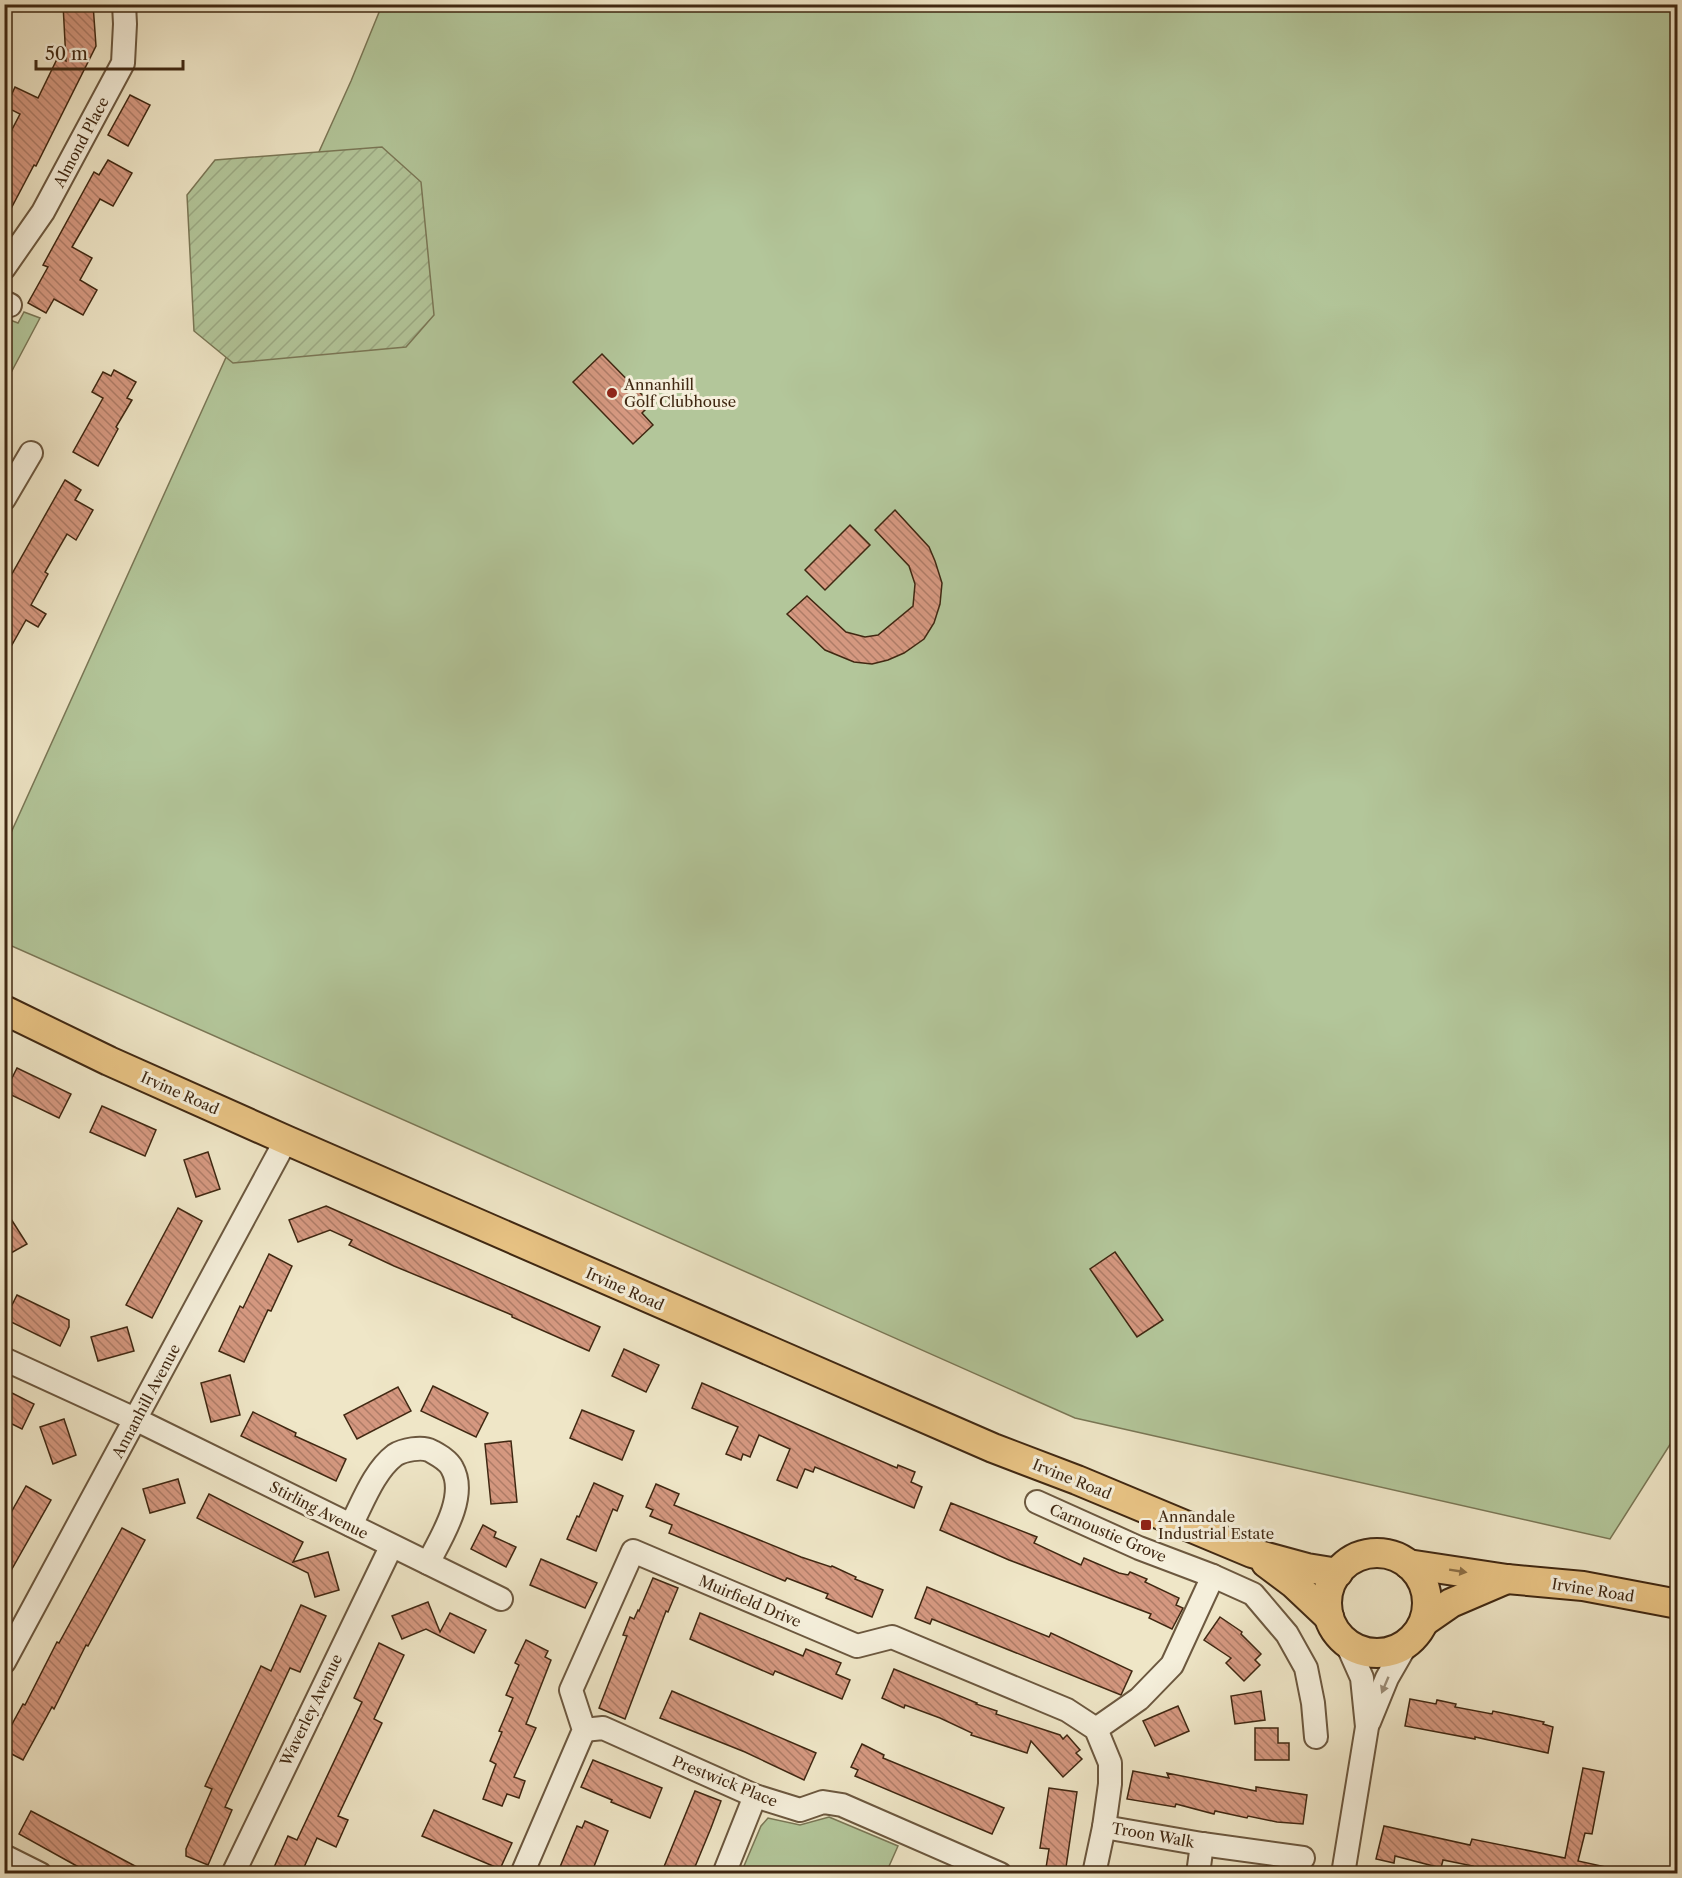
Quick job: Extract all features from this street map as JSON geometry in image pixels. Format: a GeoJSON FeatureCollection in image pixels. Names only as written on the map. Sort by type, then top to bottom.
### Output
{"type":"FeatureCollection","features":[{"type":"Feature","properties":{"kind":"main road","name":"Irvine Road"},"geometry":{"type":"LineString","coordinates":[[4,1010],[109,1061],[286,1140],[993,1448],[1077,1480],[1252,1553]]}},
{"type":"Feature","properties":{"kind":"main road"},"geometry":{"type":"LineString","coordinates":[[1252,1553],[1307,1568],[1338,1573]]}},
{"type":"Feature","properties":{"kind":"main road"},"geometry":{"type":"LineString","coordinates":[[1252,1553],[1294,1584],[1329,1617]]}},
{"type":"Feature","properties":{"kind":"main road"},"geometry":{"type":"LineString","coordinates":[[1363,1555],[1394,1556],[1408,1564],[1419,1575],[1426,1590],[1428,1605],[1425,1621],[1417,1634],[1406,1645],[1391,1652],[1375,1654],[1360,1650],[1346,1642],[1333,1627],[1329,1617],[1330,1586],[1338,1573],[1349,1562],[1363,1555]]}},
{"type":"Feature","properties":{"kind":"main road","name":"Irvine Road"},"geometry":{"type":"LineString","coordinates":[[1408,1564],[1507,1579],[1583,1586],[1677,1604]]}},
{"type":"Feature","properties":{"kind":"main road"},"geometry":{"type":"LineString","coordinates":[[1425,1621],[1451,1603],[1507,1579]]}},
{"type":"Feature","properties":{"kind":"street","name":"Almond Place"},"geometry":{"type":"LineString","coordinates":[[4,268],[43,212],[123,63],[124,4]]}},
{"type":"Feature","properties":{"kind":"street"},"geometry":{"type":"LineString","coordinates":[[4,500],[31,453]]}},
{"type":"Feature","properties":{"kind":"street","name":"Annanhill Avenue"},"geometry":{"type":"LineString","coordinates":[[4,1662],[286,1140]]}},
{"type":"Feature","properties":{"kind":"street","name":"Stirling Avenue"},"geometry":{"type":"LineString","coordinates":[[4,1359],[136,1420],[501,1599]]}},
{"type":"Feature","properties":{"kind":"street"},"geometry":{"type":"LineString","coordinates":[[351,1525],[380,1470],[397,1454],[427,1449],[442,1457],[452,1468],[457,1486],[453,1513],[428,1563]]}},
{"type":"Feature","properties":{"kind":"street","name":"Carnoustie Grove"},"geometry":{"type":"LineString","coordinates":[[1037,1502],[1139,1548],[1253,1594],[1287,1634],[1306,1668],[1314,1703],[1316,1737]]}},
{"type":"Feature","properties":{"kind":"street","name":"Waverley Avenue"},"geometry":{"type":"LineString","coordinates":[[233,1874],[391,1547]]}},
{"type":"Feature","properties":{"kind":"street","name":"Muirfield Drive"},"geometry":{"type":"LineString","coordinates":[[584,1730],[571,1690],[633,1551],[857,1646],[892,1637],[1067,1710],[1096,1730]]}},
{"type":"Feature","properties":{"kind":"street"},"geometry":{"type":"LineString","coordinates":[[1094,1874],[1110,1785],[1110,1763],[1096,1730],[1140,1699],[1172,1665],[1213,1576]]}},
{"type":"Feature","properties":{"kind":"street"},"geometry":{"type":"LineString","coordinates":[[1346,1642],[1362,1678],[1367,1726]]}},
{"type":"Feature","properties":{"kind":"street"},"geometry":{"type":"LineString","coordinates":[[1343,1874],[1367,1726],[1387,1678],[1406,1645]]}},
{"type":"Feature","properties":{"kind":"street","name":"Prestwick Place"},"geometry":{"type":"LineString","coordinates":[[584,1730],[603,1728],[755,1796],[800,1810],[823,1802],[842,1805],[1000,1874]]}},
{"type":"Feature","properties":{"kind":"street"},"geometry":{"type":"LineString","coordinates":[[522,1874],[584,1730]]}},
{"type":"Feature","properties":{"kind":"street"},"geometry":{"type":"LineString","coordinates":[[724,1874],[755,1796]]}},
{"type":"Feature","properties":{"kind":"street","name":"Troon Walk"},"geometry":{"type":"LineString","coordinates":[[1104,1827],[1303,1858]]}},
{"type":"Feature","properties":{"kind":"street","name":"Troon Walk"},"geometry":{"type":"LineString","coordinates":[[1198,1874],[1202,1844]]}},
{"type":"Feature","properties":{"kind":"street"},"geometry":{"type":"LineString","coordinates":[[4,1856],[40,1874]]}},
{"type":"Feature","properties":{"kind":"green space"},"geometry":{"type":"Polygon","coordinates":[[[382,5],[1677,5],[1678,1432],[1610,1539],[1075,1418],[5,943],[5,846],[351,81],[382,5]]]}},
{"type":"Feature","properties":{"kind":"green space"},"geometry":{"type":"Polygon","coordinates":[[[382,147],[421,182],[434,315],[406,347],[233,363],[194,331],[187,195],[215,160],[382,147]]]}},
{"type":"Feature","properties":{"kind":"green space"},"geometry":{"type":"Polygon","coordinates":[[[24,312],[40,318],[5,384],[5,318],[18,323],[24,312]]]}},
{"type":"Feature","properties":{"kind":"green space"},"geometry":{"type":"Polygon","coordinates":[[[829,1817],[898,1846],[886,1873],[741,1873],[761,1826],[768,1818],[800,1825],[829,1817]]]}},
{"type":"Feature","properties":{"kind":"building"},"geometry":{"type":"Polygon","coordinates":[[[63,4],[93,4],[96,46],[36,166],[34,165],[4,222],[4,145],[20,114],[6,107],[15,87],[38,98],[58,57],[66,61],[63,4]]]}},
{"type":"Feature","properties":{"kind":"building"},"geometry":{"type":"Polygon","coordinates":[[[130,95],[150,105],[128,146],[108,135],[130,95]]]}},
{"type":"Feature","properties":{"kind":"building"},"geometry":{"type":"Polygon","coordinates":[[[108,160],[132,173],[113,206],[100,199],[72,247],[92,258],[80,280],[97,290],[83,315],[54,299],[46,313],[28,303],[48,267],[43,265],[94,172],[99,175],[108,160]]]}},
{"type":"Feature","properties":{"kind":"building","name":"Annanhill Golf Clubhouse"},"geometry":{"type":"Polygon","coordinates":[[[602,354],[651,404],[642,413],[653,425],[633,444],[573,382],[602,354]]]}},
{"type":"Feature","properties":{"kind":"building"},"geometry":{"type":"Polygon","coordinates":[[[114,370],[136,382],[127,398],[132,400],[116,427],[118,429],[98,466],[73,452],[103,398],[92,392],[103,372],[111,376],[114,370]]]}},
{"type":"Feature","properties":{"kind":"building"},"geometry":{"type":"Polygon","coordinates":[[[65,480],[81,490],[75,500],[93,510],[76,540],[67,534],[45,572],[48,574],[31,605],[46,614],[38,627],[26,620],[4,659],[4,588],[65,480]]]}},
{"type":"Feature","properties":{"kind":"building"},"geometry":{"type":"Polygon","coordinates":[[[895,510],[929,547],[942,583],[940,604],[934,623],[924,639],[904,653],[872,664],[854,662],[825,650],[787,614],[807,596],[846,632],[865,637],[878,635],[913,606],[915,584],[909,566],[875,530],[895,510]]]}},
{"type":"Feature","properties":{"kind":"building"},"geometry":{"type":"Polygon","coordinates":[[[850,525],[870,545],[825,590],[805,570],[850,525]]]}},
{"type":"Feature","properties":{"kind":"building"},"geometry":{"type":"Polygon","coordinates":[[[17,1068],[71,1094],[59,1118],[5,1092],[17,1068]]]}},
{"type":"Feature","properties":{"kind":"building"},"geometry":{"type":"Polygon","coordinates":[[[102,1106],[156,1130],[145,1156],[90,1132],[102,1106]]]}},
{"type":"Feature","properties":{"kind":"building"},"geometry":{"type":"Polygon","coordinates":[[[208,1152],[220,1189],[196,1197],[184,1160],[208,1152]]]}},
{"type":"Feature","properties":{"kind":"building"},"geometry":{"type":"Polygon","coordinates":[[[326,1206],[600,1327],[589,1351],[512,1317],[512,1315],[349,1245],[352,1240],[330,1230],[298,1242],[289,1220],[326,1206]]]}},
{"type":"Feature","properties":{"kind":"building"},"geometry":{"type":"Polygon","coordinates":[[[4,1208],[27,1244],[4,1257],[4,1208]]]}},
{"type":"Feature","properties":{"kind":"building"},"geometry":{"type":"Polygon","coordinates":[[[178,1208],[202,1221],[152,1318],[126,1305],[178,1208]]]}},
{"type":"Feature","properties":{"kind":"building"},"geometry":{"type":"Polygon","coordinates":[[[1115,1252],[1163,1320],[1137,1337],[1090,1269],[1115,1252]]]}},
{"type":"Feature","properties":{"kind":"building"},"geometry":{"type":"Polygon","coordinates":[[[269,1254],[292,1266],[244,1362],[219,1351],[240,1306],[243,1308],[269,1254]]]}},
{"type":"Feature","properties":{"kind":"building"},"geometry":{"type":"Polygon","coordinates":[[[17,1295],[69,1320],[69,1327],[60,1346],[5,1319],[17,1295]]]}},
{"type":"Feature","properties":{"kind":"building"},"geometry":{"type":"Polygon","coordinates":[[[127,1327],[134,1351],[98,1361],[91,1337],[127,1327]]]}},
{"type":"Feature","properties":{"kind":"building"},"geometry":{"type":"Polygon","coordinates":[[[624,1349],[659,1365],[646,1392],[612,1376],[624,1349]]]}},
{"type":"Feature","properties":{"kind":"building"},"geometry":{"type":"Polygon","coordinates":[[[230,1375],[240,1415],[211,1422],[201,1383],[230,1375]]]}},
{"type":"Feature","properties":{"kind":"building"},"geometry":{"type":"Polygon","coordinates":[[[702,1383],[897,1468],[898,1465],[915,1472],[911,1482],[922,1487],[914,1508],[815,1467],[813,1472],[805,1469],[797,1488],[777,1480],[790,1449],[759,1435],[750,1457],[743,1454],[741,1460],[726,1454],[738,1427],[692,1408],[702,1383]]]}},
{"type":"Feature","properties":{"kind":"building"},"geometry":{"type":"Polygon","coordinates":[[[433,1386],[488,1413],[476,1437],[421,1411],[433,1386]]]}},
{"type":"Feature","properties":{"kind":"building"},"geometry":{"type":"Polygon","coordinates":[[[398,1387],[411,1411],[357,1439],[344,1415],[398,1387]]]}},
{"type":"Feature","properties":{"kind":"building"},"geometry":{"type":"Polygon","coordinates":[[[4,1389],[34,1404],[22,1429],[4,1420],[4,1389]]]}},
{"type":"Feature","properties":{"kind":"building"},"geometry":{"type":"Polygon","coordinates":[[[582,1410],[634,1431],[622,1460],[570,1438],[582,1410]]]}},
{"type":"Feature","properties":{"kind":"building"},"geometry":{"type":"Polygon","coordinates":[[[253,1412],[296,1433],[295,1436],[346,1459],[336,1481],[241,1436],[253,1412]]]}},
{"type":"Feature","properties":{"kind":"building"},"geometry":{"type":"Polygon","coordinates":[[[64,1419],[76,1455],[53,1464],[40,1427],[64,1419]]]}},
{"type":"Feature","properties":{"kind":"building"},"geometry":{"type":"Polygon","coordinates":[[[511,1441],[517,1502],[491,1504],[485,1444],[511,1441]]]}},
{"type":"Feature","properties":{"kind":"building"},"geometry":{"type":"Polygon","coordinates":[[[178,1479],[185,1503],[150,1513],[143,1489],[178,1479]]]}},
{"type":"Feature","properties":{"kind":"building"},"geometry":{"type":"Polygon","coordinates":[[[594,1483],[623,1496],[617,1511],[613,1509],[596,1551],[567,1539],[594,1483]]]}},
{"type":"Feature","properties":{"kind":"building"},"geometry":{"type":"Polygon","coordinates":[[[656,1484],[679,1494],[674,1505],[801,1557],[832,1566],[856,1577],[855,1579],[883,1590],[872,1617],[826,1598],[828,1594],[787,1578],[785,1581],[669,1533],[672,1525],[650,1516],[653,1510],[646,1507],[656,1484]]]}},
{"type":"Feature","properties":{"kind":"building"},"geometry":{"type":"Polygon","coordinates":[[[26,1486],[51,1500],[4,1583],[4,1525],[26,1486]]]}},
{"type":"Feature","properties":{"kind":"building"},"geometry":{"type":"Polygon","coordinates":[[[209,1494],[303,1542],[293,1562],[328,1552],[339,1590],[315,1597],[308,1573],[197,1518],[209,1494]]]}},
{"type":"Feature","properties":{"kind":"building"},"geometry":{"type":"Polygon","coordinates":[[[951,1503],[1037,1537],[1034,1543],[1081,1565],[1084,1558],[1119,1573],[1128,1575],[1130,1572],[1147,1579],[1145,1582],[1179,1598],[1176,1605],[1183,1608],[1172,1629],[1149,1618],[1151,1614],[1009,1560],[940,1530],[951,1503]]]}},
{"type":"Feature","properties":{"kind":"building"},"geometry":{"type":"Polygon","coordinates":[[[483,1525],[496,1532],[494,1537],[516,1547],[506,1567],[471,1549],[483,1525]]]}},
{"type":"Feature","properties":{"kind":"building"},"geometry":{"type":"Polygon","coordinates":[[[122,1528],[145,1540],[88,1646],[86,1645],[54,1709],[52,1707],[23,1760],[4,1750],[4,1739],[122,1528]]]}},
{"type":"Feature","properties":{"kind":"building"},"geometry":{"type":"Polygon","coordinates":[[[541,1559],[597,1583],[585,1608],[530,1585],[541,1559]]]}},
{"type":"Feature","properties":{"kind":"building"},"geometry":{"type":"Polygon","coordinates":[[[653,1578],[678,1588],[668,1612],[666,1611],[625,1719],[599,1708],[627,1636],[623,1635],[630,1617],[634,1619],[639,1611],[653,1578]]]}},
{"type":"Feature","properties":{"kind":"building"},"geometry":{"type":"Polygon","coordinates":[[[927,1587],[1049,1637],[1051,1633],[1132,1671],[1121,1695],[932,1619],[930,1624],[915,1618],[927,1587]]]}},
{"type":"Feature","properties":{"kind":"building"},"geometry":{"type":"Polygon","coordinates":[[[428,1602],[440,1632],[450,1613],[486,1630],[474,1653],[426,1629],[402,1639],[392,1616],[428,1602]]]}},
{"type":"Feature","properties":{"kind":"building"},"geometry":{"type":"Polygon","coordinates":[[[301,1605],[326,1616],[300,1672],[290,1668],[225,1807],[232,1810],[208,1865],[186,1856],[186,1849],[212,1789],[205,1786],[261,1666],[271,1671],[301,1605]]]}},
{"type":"Feature","properties":{"kind":"building"},"geometry":{"type":"Polygon","coordinates":[[[700,1613],[803,1656],[806,1649],[841,1663],[836,1674],[850,1680],[842,1699],[775,1671],[773,1675],[690,1639],[700,1613]]]}},
{"type":"Feature","properties":{"kind":"building"},"geometry":{"type":"Polygon","coordinates":[[[1220,1617],[1242,1632],[1241,1634],[1261,1654],[1255,1660],[1260,1665],[1244,1681],[1226,1663],[1231,1658],[1204,1640],[1220,1617]]]}},
{"type":"Feature","properties":{"kind":"building"},"geometry":{"type":"Polygon","coordinates":[[[526,1640],[548,1651],[545,1657],[551,1660],[526,1724],[536,1728],[514,1777],[525,1781],[519,1798],[507,1794],[502,1806],[483,1799],[496,1764],[490,1761],[502,1732],[499,1731],[513,1698],[506,1695],[519,1665],[515,1663],[526,1640]]]}},
{"type":"Feature","properties":{"kind":"building"},"geometry":{"type":"Polygon","coordinates":[[[379,1643],[404,1655],[374,1719],[382,1723],[338,1816],[348,1820],[336,1847],[317,1838],[301,1874],[271,1874],[288,1836],[297,1840],[362,1702],[354,1698],[379,1643]]]}},
{"type":"Feature","properties":{"kind":"building"},"geometry":{"type":"Polygon","coordinates":[[[894,1669],[997,1711],[996,1714],[1060,1735],[1063,1739],[1067,1735],[1080,1750],[1076,1753],[1082,1759],[1063,1777],[1031,1741],[1027,1753],[971,1735],[972,1733],[940,1718],[905,1705],[904,1708],[882,1698],[894,1669]]]}},
{"type":"Feature","properties":{"kind":"building"},"geometry":{"type":"Polygon","coordinates":[[[672,1691],[816,1753],[804,1780],[745,1752],[660,1718],[672,1691]]]}},
{"type":"Feature","properties":{"kind":"building"},"geometry":{"type":"Polygon","coordinates":[[[1261,1691],[1265,1720],[1235,1724],[1231,1696],[1261,1691]]]}},
{"type":"Feature","properties":{"kind":"building"},"geometry":{"type":"Polygon","coordinates":[[[1410,1699],[1436,1704],[1437,1700],[1456,1704],[1455,1707],[1492,1714],[1493,1711],[1544,1722],[1543,1724],[1553,1727],[1548,1753],[1475,1737],[1475,1739],[1405,1726],[1410,1699]]]}},
{"type":"Feature","properties":{"kind":"building"},"geometry":{"type":"Polygon","coordinates":[[[1178,1706],[1189,1731],[1155,1746],[1143,1721],[1178,1706]]]}},
{"type":"Feature","properties":{"kind":"building"},"geometry":{"type":"Polygon","coordinates":[[[1255,1728],[1278,1728],[1278,1743],[1289,1743],[1289,1760],[1255,1760],[1255,1728]]]}},
{"type":"Feature","properties":{"kind":"building"},"geometry":{"type":"Polygon","coordinates":[[[862,1744],[884,1755],[883,1758],[1004,1808],[992,1834],[855,1776],[858,1770],[851,1767],[862,1744]]]}},
{"type":"Feature","properties":{"kind":"building"},"geometry":{"type":"Polygon","coordinates":[[[593,1760],[662,1788],[650,1818],[581,1787],[593,1760]]]}},
{"type":"Feature","properties":{"kind":"building"},"geometry":{"type":"Polygon","coordinates":[[[1583,1768],[1604,1772],[1592,1834],[1585,1833],[1578,1861],[1606,1867],[1605,1874],[1472,1874],[1473,1866],[1443,1860],[1441,1868],[1395,1856],[1394,1863],[1376,1859],[1384,1826],[1470,1845],[1472,1839],[1565,1858],[1583,1768]]]}},
{"type":"Feature","properties":{"kind":"building"},"geometry":{"type":"Polygon","coordinates":[[[1133,1771],[1169,1778],[1167,1773],[1256,1791],[1256,1787],[1307,1795],[1303,1824],[1248,1816],[1247,1818],[1215,1811],[1214,1814],[1176,1804],[1175,1807],[1127,1799],[1133,1771]]]}},
{"type":"Feature","properties":{"kind":"building"},"geometry":{"type":"Polygon","coordinates":[[[1049,1788],[1077,1792],[1065,1874],[1045,1874],[1049,1849],[1040,1848],[1049,1788]]]}},
{"type":"Feature","properties":{"kind":"building"},"geometry":{"type":"Polygon","coordinates":[[[695,1791],[721,1801],[711,1828],[692,1874],[661,1874],[695,1791]]]}},
{"type":"Feature","properties":{"kind":"building"},"geometry":{"type":"Polygon","coordinates":[[[434,1810],[512,1843],[500,1869],[422,1836],[434,1810]]]}},
{"type":"Feature","properties":{"kind":"building"},"geometry":{"type":"Polygon","coordinates":[[[31,1811],[150,1874],[92,1874],[75,1865],[19,1834],[31,1811]]]}},
{"type":"Feature","properties":{"kind":"building"},"geometry":{"type":"Polygon","coordinates":[[[585,1821],[608,1831],[591,1874],[562,1874],[564,1868],[560,1867],[577,1826],[582,1828],[585,1821]]]}},
{"type":"Feature","properties":{"kind":"place","name":"Annanhill Golf Clubhouse"},"geometry":{"type":"Point","coordinates":[612,393]}},
{"type":"Feature","properties":{"kind":"place","name":"Annandale Industrial Estate"},"geometry":{"type":"Point","coordinates":[1146,1525]}}]}
